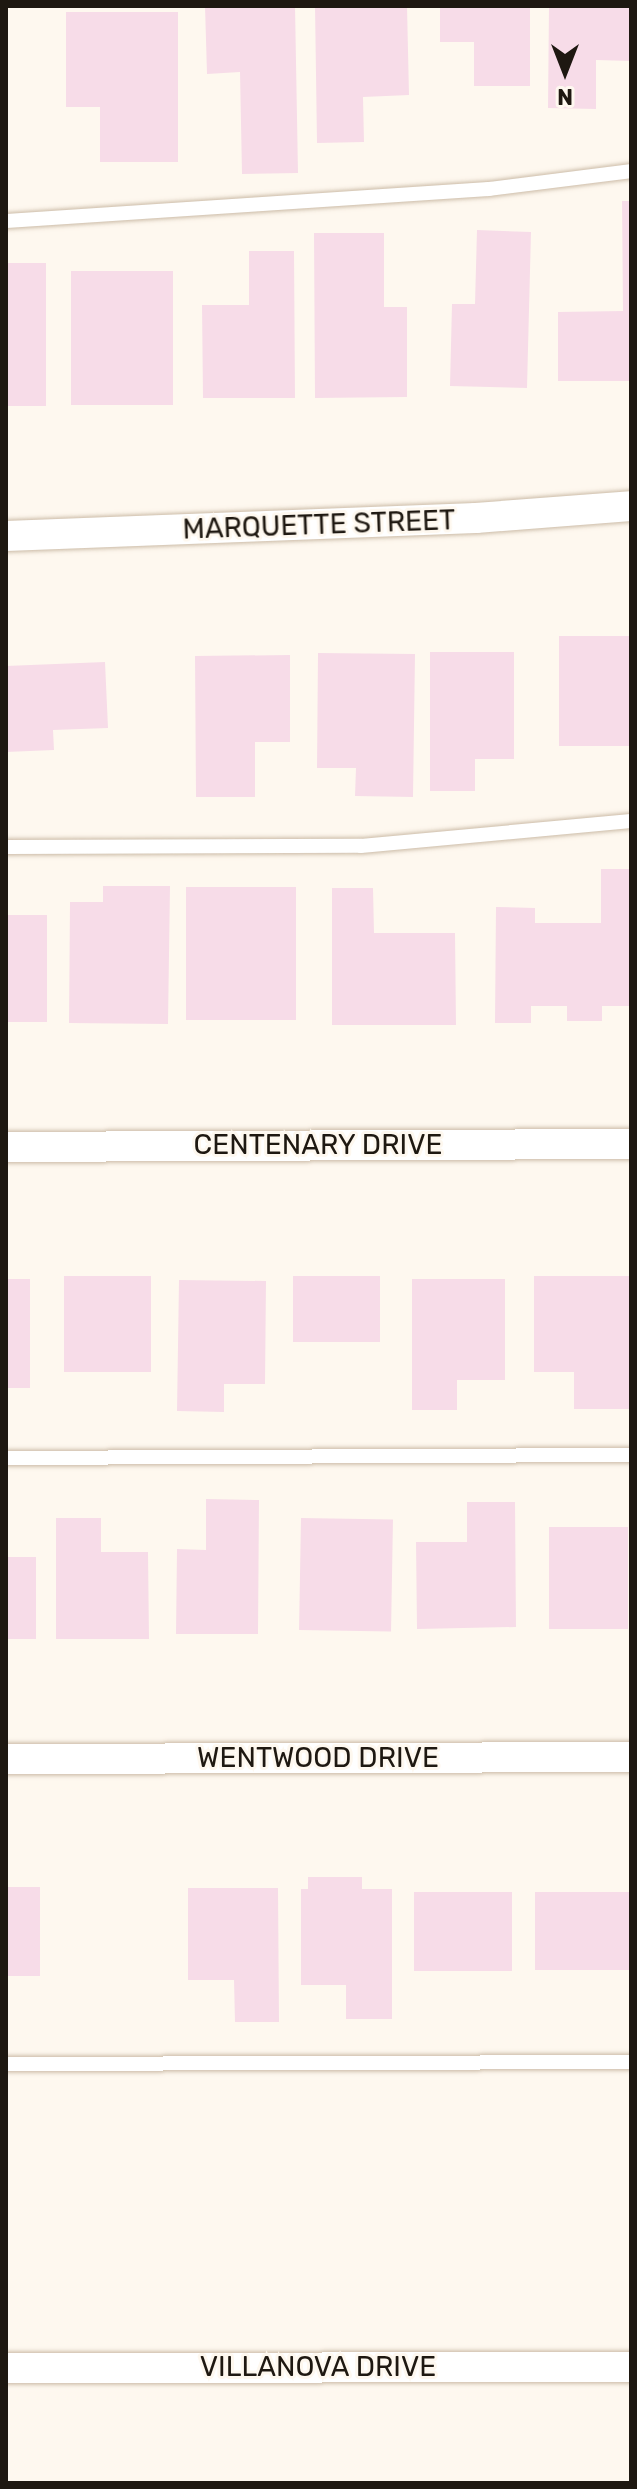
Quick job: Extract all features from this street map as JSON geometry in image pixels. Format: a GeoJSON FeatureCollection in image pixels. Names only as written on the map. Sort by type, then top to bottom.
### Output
{"type":"FeatureCollection","features":[{"type":"Feature","properties":{"kind":"street","name":"MARQUETTE STREET"},"geometry":{"type":"LineString","coordinates":[[6,536],[476,518],[631,506]]}},
{"type":"Feature","properties":{"kind":"street","name":"CENTENARY DRIVE"},"geometry":{"type":"LineString","coordinates":[[6,1147],[631,1144]]}},
{"type":"Feature","properties":{"kind":"street","name":"WENTWOOD DRIVE"},"geometry":{"type":"LineString","coordinates":[[6,1759],[631,1757]]}},
{"type":"Feature","properties":{"kind":"street","name":"VILLANOVA DRIVE"},"geometry":{"type":"LineString","coordinates":[[6,2368],[631,2367]]}},
{"type":"Feature","properties":{"kind":"lane"},"geometry":{"type":"LineString","coordinates":[[6,221],[489,189],[631,171]]}},
{"type":"Feature","properties":{"kind":"lane"},"geometry":{"type":"LineString","coordinates":[[6,847],[361,846],[631,821]]}},
{"type":"Feature","properties":{"kind":"lane"},"geometry":{"type":"LineString","coordinates":[[6,1458],[631,1455]]}},
{"type":"Feature","properties":{"kind":"lane"},"geometry":{"type":"LineString","coordinates":[[6,2064],[631,2062]]}},
{"type":"Feature","properties":{"kind":"building"},"geometry":{"type":"Polygon","coordinates":[[[205,6],[295,6],[298,173],[242,174],[240,72],[207,74],[205,6]]]}},
{"type":"Feature","properties":{"kind":"building"},"geometry":{"type":"Polygon","coordinates":[[[315,6],[407,6],[409,95],[363,97],[364,142],[317,143],[315,6]]]}},
{"type":"Feature","properties":{"kind":"building"},"geometry":{"type":"Polygon","coordinates":[[[440,6],[530,6],[530,86],[474,86],[474,42],[440,42],[440,6]]]}},
{"type":"Feature","properties":{"kind":"building"},"geometry":{"type":"Polygon","coordinates":[[[549,6],[631,6],[631,61],[596,60],[596,109],[548,108],[549,6]]]}},
{"type":"Feature","properties":{"kind":"building"},"geometry":{"type":"Polygon","coordinates":[[[66,12],[178,12],[178,162],[100,162],[100,107],[66,107],[66,12]]]}},
{"type":"Feature","properties":{"kind":"building"},"geometry":{"type":"Polygon","coordinates":[[[622,201],[631,201],[631,381],[558,381],[558,312],[623,311],[622,201]]]}},
{"type":"Feature","properties":{"kind":"building"},"geometry":{"type":"Polygon","coordinates":[[[477,230],[531,232],[527,388],[450,386],[452,304],[475,304],[477,230]]]}},
{"type":"Feature","properties":{"kind":"building"},"geometry":{"type":"Polygon","coordinates":[[[314,233],[384,233],[384,307],[407,307],[407,397],[315,398],[314,233]]]}},
{"type":"Feature","properties":{"kind":"building"},"geometry":{"type":"Polygon","coordinates":[[[249,251],[294,251],[295,398],[203,398],[202,305],[249,305],[249,251]]]}},
{"type":"Feature","properties":{"kind":"building"},"geometry":{"type":"Polygon","coordinates":[[[6,263],[46,263],[46,406],[6,406],[6,263]]]}},
{"type":"Feature","properties":{"kind":"building"},"geometry":{"type":"Polygon","coordinates":[[[71,271],[173,271],[173,405],[71,405],[71,271]]]}},
{"type":"Feature","properties":{"kind":"building"},"geometry":{"type":"Polygon","coordinates":[[[559,636],[631,636],[631,746],[559,746],[559,636]]]}},
{"type":"Feature","properties":{"kind":"building"},"geometry":{"type":"Polygon","coordinates":[[[430,652],[514,652],[514,759],[475,759],[475,791],[430,791],[430,652]]]}},
{"type":"Feature","properties":{"kind":"building"},"geometry":{"type":"Polygon","coordinates":[[[318,653],[415,654],[413,797],[355,796],[356,768],[317,768],[318,653]]]}},
{"type":"Feature","properties":{"kind":"building"},"geometry":{"type":"Polygon","coordinates":[[[290,655],[290,742],[255,742],[255,797],[196,797],[195,656],[290,655]]]}},
{"type":"Feature","properties":{"kind":"building"},"geometry":{"type":"Polygon","coordinates":[[[105,662],[108,728],[53,730],[54,750],[6,752],[6,666],[105,662]]]}},
{"type":"Feature","properties":{"kind":"building"},"geometry":{"type":"Polygon","coordinates":[[[601,869],[631,869],[631,1006],[602,1006],[602,1021],[567,1021],[567,1006],[531,1006],[531,1023],[495,1023],[496,907],[535,908],[535,923],[601,923],[601,869]]]}},
{"type":"Feature","properties":{"kind":"building"},"geometry":{"type":"Polygon","coordinates":[[[103,886],[170,886],[168,1024],[69,1023],[70,902],[103,902],[103,886]]]}},
{"type":"Feature","properties":{"kind":"building"},"geometry":{"type":"Polygon","coordinates":[[[186,887],[296,887],[296,1020],[186,1020],[186,887]]]}},
{"type":"Feature","properties":{"kind":"building"},"geometry":{"type":"Polygon","coordinates":[[[332,888],[373,888],[374,933],[455,933],[456,1025],[332,1025],[332,888]]]}},
{"type":"Feature","properties":{"kind":"building"},"geometry":{"type":"Polygon","coordinates":[[[6,915],[47,915],[47,1022],[6,1022],[6,915]]]}},
{"type":"Feature","properties":{"kind":"building"},"geometry":{"type":"Polygon","coordinates":[[[64,1276],[151,1276],[151,1372],[64,1372],[64,1276]]]}},
{"type":"Feature","properties":{"kind":"building"},"geometry":{"type":"Polygon","coordinates":[[[293,1276],[380,1276],[380,1342],[293,1342],[293,1276]]]}},
{"type":"Feature","properties":{"kind":"building"},"geometry":{"type":"Polygon","coordinates":[[[534,1276],[631,1276],[631,1409],[574,1409],[574,1372],[534,1372],[534,1276]]]}},
{"type":"Feature","properties":{"kind":"building"},"geometry":{"type":"Polygon","coordinates":[[[6,1279],[30,1279],[30,1388],[6,1388],[6,1279]]]}},
{"type":"Feature","properties":{"kind":"building"},"geometry":{"type":"Polygon","coordinates":[[[412,1279],[505,1279],[505,1380],[457,1380],[457,1410],[412,1410],[412,1279]]]}},
{"type":"Feature","properties":{"kind":"building"},"geometry":{"type":"Polygon","coordinates":[[[179,1280],[266,1281],[265,1384],[224,1384],[224,1412],[177,1411],[179,1280]]]}},
{"type":"Feature","properties":{"kind":"building"},"geometry":{"type":"Polygon","coordinates":[[[206,1499],[259,1500],[258,1634],[176,1634],[177,1549],[206,1550],[206,1499]]]}},
{"type":"Feature","properties":{"kind":"building"},"geometry":{"type":"Polygon","coordinates":[[[467,1502],[515,1502],[516,1627],[417,1629],[416,1542],[467,1542],[467,1502]]]}},
{"type":"Feature","properties":{"kind":"building"},"geometry":{"type":"Polygon","coordinates":[[[56,1518],[101,1518],[101,1552],[148,1552],[149,1639],[56,1639],[56,1518]]]}},
{"type":"Feature","properties":{"kind":"building"},"geometry":{"type":"Polygon","coordinates":[[[301,1518],[393,1520],[391,1632],[299,1630],[301,1518]]]}},
{"type":"Feature","properties":{"kind":"building"},"geometry":{"type":"Polygon","coordinates":[[[549,1527],[628,1527],[628,1629],[549,1629],[549,1527]]]}},
{"type":"Feature","properties":{"kind":"building"},"geometry":{"type":"Polygon","coordinates":[[[6,1557],[36,1557],[36,1639],[6,1639],[6,1557]]]}},
{"type":"Feature","properties":{"kind":"building"},"geometry":{"type":"Polygon","coordinates":[[[308,1877],[362,1877],[362,1889],[392,1889],[392,2019],[346,2019],[346,1985],[301,1985],[301,1889],[308,1889],[308,1877]]]}},
{"type":"Feature","properties":{"kind":"building"},"geometry":{"type":"Polygon","coordinates":[[[6,1887],[40,1887],[40,1976],[6,1976],[6,1887]]]}},
{"type":"Feature","properties":{"kind":"building"},"geometry":{"type":"Polygon","coordinates":[[[188,1888],[278,1888],[279,2022],[235,2022],[234,1980],[188,1980],[188,1888]]]}},
{"type":"Feature","properties":{"kind":"building"},"geometry":{"type":"Polygon","coordinates":[[[414,1892],[512,1892],[512,1971],[414,1971],[414,1892]]]}},
{"type":"Feature","properties":{"kind":"building"},"geometry":{"type":"Polygon","coordinates":[[[535,1892],[631,1892],[631,1970],[535,1970],[535,1892]]]}}]}
